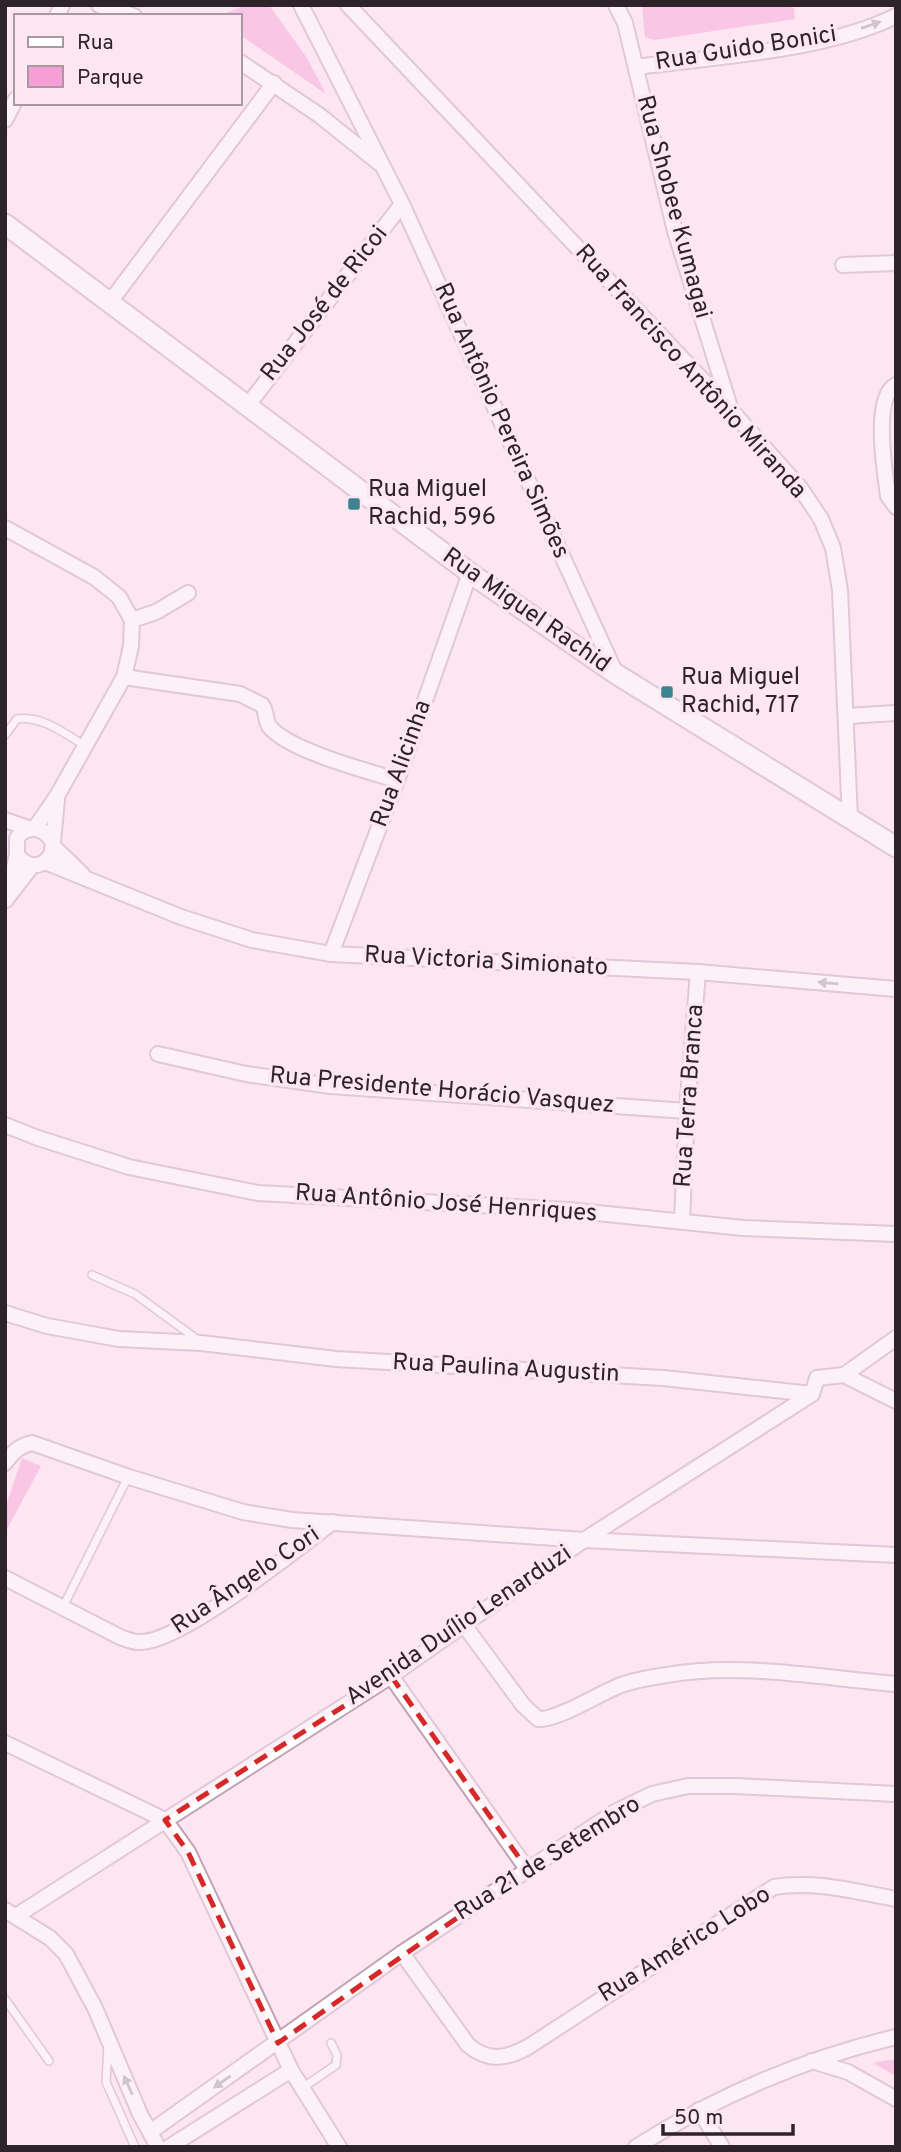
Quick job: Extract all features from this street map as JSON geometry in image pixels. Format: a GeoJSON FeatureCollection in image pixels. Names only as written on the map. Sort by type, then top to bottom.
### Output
{"type":"FeatureCollection","features":[{"type":"Feature","properties":{"kind":"main road","name":"Rua Miguel Rachid"},"geometry":{"type":"LineString","coordinates":[[5,224],[470,573],[616,674],[896,847]]}},
{"type":"Feature","properties":{"kind":"street"},"geometry":{"type":"LineString","coordinates":[[99,5],[128,14]]}},
{"type":"Feature","properties":{"kind":"street","name":"Rua Antônio Pereira Simões"},"geometry":{"type":"LineString","coordinates":[[301,5],[402,204],[616,674]]}},
{"type":"Feature","properties":{"kind":"street","name":"Rua Francisco Antônio Miranda"},"geometry":{"type":"LineString","coordinates":[[348,5],[730,409],[801,489],[821,519],[833,548],[840,590],[850,820]]}},
{"type":"Feature","properties":{"kind":"street","name":"Rua Shobee Kumagai"},"geometry":{"type":"LineString","coordinates":[[616,5],[625,23],[675,231],[730,409]]}},
{"type":"Feature","properties":{"kind":"street","name":"Rua Guido Bonici"},"geometry":{"type":"LineString","coordinates":[[636,67],[798,45],[847,33],[896,16]]}},
{"type":"Feature","properties":{"kind":"street","name":"Rua Antônio Pereira Simões"},"geometry":{"type":"LineString","coordinates":[[242,63],[274,83],[352,140],[385,169]]}},
{"type":"Feature","properties":{"kind":"street"},"geometry":{"type":"LineString","coordinates":[[110,302],[274,83]]}},
{"type":"Feature","properties":{"kind":"street"},"geometry":{"type":"LineString","coordinates":[[5,120],[14,103]]}},
{"type":"Feature","properties":{"kind":"street","name":"Rua José de Ricoi"},"geometry":{"type":"LineString","coordinates":[[248,405],[402,204]]}},
{"type":"Feature","properties":{"kind":"street"},"geometry":{"type":"LineString","coordinates":[[843,265],[896,263]]}},
{"type":"Feature","properties":{"kind":"street"},"geometry":{"type":"LineString","coordinates":[[896,385],[887,393],[882,416],[888,496],[896,507]]}},
{"type":"Feature","properties":{"kind":"street"},"geometry":{"type":"LineString","coordinates":[[5,528],[94,577],[118,597],[132,620],[131,646],[124,677],[58,796],[33,828],[20,834],[12,849],[6,901]]}},
{"type":"Feature","properties":{"kind":"street","name":"Rua Alicinha"},"geometry":{"type":"LineString","coordinates":[[331,954],[397,780],[470,573]]}},
{"type":"Feature","properties":{"kind":"street"},"geometry":{"type":"LineString","coordinates":[[132,620],[156,612],[188,593]]}},
{"type":"Feature","properties":{"kind":"street"},"geometry":{"type":"LineString","coordinates":[[124,677],[240,694],[262,705],[266,720],[290,742],[345,764],[397,780]]}},
{"type":"Feature","properties":{"kind":"street"},"geometry":{"type":"LineString","coordinates":[[847,716],[896,713]]}},
{"type":"Feature","properties":{"kind":"street"},"geometry":{"type":"LineString","coordinates":[[6,901],[52,852],[58,796]]}},
{"type":"Feature","properties":{"kind":"street"},"geometry":{"type":"LineString","coordinates":[[5,820],[42,830],[88,880]]}},
{"type":"Feature","properties":{"kind":"street"},"geometry":{"type":"LineString","coordinates":[[12,849],[26,864],[39,864],[88,880]]}},
{"type":"Feature","properties":{"kind":"street","name":"Rua Victoria Simionato"},"geometry":{"type":"LineString","coordinates":[[88,880],[181,918],[253,940],[331,954],[698,972],[896,989]]}},
{"type":"Feature","properties":{"kind":"street","name":"Rua Terra Branca"},"geometry":{"type":"LineString","coordinates":[[682,1220],[698,972]]}},
{"type":"Feature","properties":{"kind":"street","name":"Rua Presidente Horácio Vasquez"},"geometry":{"type":"LineString","coordinates":[[158,1054],[246,1074],[331,1086],[687,1111]]}},
{"type":"Feature","properties":{"kind":"street","name":"Rua Antônio José Henriques"},"geometry":{"type":"LineString","coordinates":[[5,1125],[129,1167],[258,1192],[568,1210],[743,1228],[896,1234]]}},
{"type":"Feature","properties":{"kind":"street","name":"Rua Paulina Augustin"},"geometry":{"type":"LineString","coordinates":[[5,1313],[83,1333],[120,1339],[201,1343],[336,1359],[640,1376],[812,1394]]}},
{"type":"Feature","properties":{"kind":"street","name":"Avenida Duílio Lenarduzi"},"geometry":{"type":"LineString","coordinates":[[11,1913],[165,1820],[391,1676],[584,1540],[812,1394],[817,1378],[844,1375],[896,1338]]}},
{"type":"Feature","properties":{"kind":"street"},"geometry":{"type":"LineString","coordinates":[[844,1375],[896,1401]]}},
{"type":"Feature","properties":{"kind":"street"},"geometry":{"type":"LineString","coordinates":[[5,1463],[13,1452],[33,1443],[129,1477],[243,1512],[292,1520],[584,1540],[896,1555]]}},
{"type":"Feature","properties":{"kind":"street","name":"Rua Ângelo Cori"},"geometry":{"type":"LineString","coordinates":[[5,1578],[120,1637],[139,1643],[155,1640],[197,1619],[333,1522]]}},
{"type":"Feature","properties":{"kind":"street"},"geometry":{"type":"LineString","coordinates":[[464,1625],[523,1704],[538,1719],[548,1719],[628,1683],[700,1671],[762,1671],[896,1684]]}},
{"type":"Feature","properties":{"kind":"street"},"geometry":{"type":"LineString","coordinates":[[391,1676],[527,1870]]}},
{"type":"Feature","properties":{"kind":"street"},"geometry":{"type":"LineString","coordinates":[[5,1743],[165,1820],[188,1852],[291,2070],[340,2147]]}},
{"type":"Feature","properties":{"kind":"street","name":"Rua 21 de Setembro"},"geometry":{"type":"LineString","coordinates":[[150,2132],[402,1953],[615,1812],[652,1794],[688,1786],[735,1786],[896,1794]]}},
{"type":"Feature","properties":{"kind":"street","name":"Rua Américo Lobo"},"geometry":{"type":"LineString","coordinates":[[402,1953],[449,2021],[478,2054],[491,2058],[506,2056],[528,2047],[774,1887],[790,1884],[896,1899]]}},
{"type":"Feature","properties":{"kind":"street"},"geometry":{"type":"LineString","coordinates":[[11,1913],[50,1938],[66,1954],[95,2008],[158,2147]]}},
{"type":"Feature","properties":{"kind":"street"},"geometry":{"type":"LineString","coordinates":[[636,2147],[699,2110],[755,2083],[812,2060],[896,2037]]}},
{"type":"Feature","properties":{"kind":"street"},"geometry":{"type":"LineString","coordinates":[[812,2060],[848,2072],[896,2099]]}},
{"type":"Feature","properties":{"kind":"street"},"geometry":{"type":"LineString","coordinates":[[169,2147],[291,2070]]}},
{"type":"Feature","properties":{"kind":"street"},"geometry":{"type":"LineString","coordinates":[[699,2110],[722,2147]]}},
{"type":"Feature","properties":{"kind":"lane"},"geometry":{"type":"LineString","coordinates":[[5,735],[17,719],[24,718],[49,725],[85,746]]}},
{"type":"Feature","properties":{"kind":"lane","name":"Rua Paulina Augustin"},"geometry":{"type":"LineString","coordinates":[[92,1275],[135,1294],[201,1343]]}},
{"type":"Feature","properties":{"kind":"lane"},"geometry":{"type":"LineString","coordinates":[[63,1607],[129,1477]]}},
{"type":"Feature","properties":{"kind":"lane"},"geometry":{"type":"LineString","coordinates":[[5,1999],[49,2062]]}},
{"type":"Feature","properties":{"kind":"lane"},"geometry":{"type":"LineString","coordinates":[[109,2042],[106,2082],[135,2147]]}},
{"type":"Feature","properties":{"kind":"lane"},"geometry":{"type":"LineString","coordinates":[[302,2088],[336,2065],[337,2055],[331,2043]]}},
{"type":"Feature","properties":{"kind":"highlighted area"},"geometry":{"type":"Polygon","coordinates":[[[391,1676],[527,1869],[278,2043],[188,1852],[165,1820],[391,1676]]]}},
{"type":"Feature","properties":{"kind":"green space"},"geometry":{"type":"Polygon","coordinates":[[[246,5],[269,5],[307,58],[326,94],[242,36],[242,14],[224,14],[246,5]]]}},
{"type":"Feature","properties":{"kind":"green space"},"geometry":{"type":"Polygon","coordinates":[[[642,5],[778,5],[794,8],[795,19],[654,40],[645,37],[642,5]]]}},
{"type":"Feature","properties":{"kind":"green space"},"geometry":{"type":"Polygon","coordinates":[[[22,1458],[41,1466],[5,1533],[5,1509],[22,1458]]]}},
{"type":"Feature","properties":{"kind":"green space"},"geometry":{"type":"Polygon","coordinates":[[[896,2059],[896,2076],[873,2063],[896,2059]]]}},
{"type":"Feature","properties":{"kind":"place","name":"Rua Miguel Rachid, 596"},"geometry":{"type":"Point","coordinates":[354,504]}},
{"type":"Feature","properties":{"kind":"place","name":"Rua Miguel Rachid, 717"},"geometry":{"type":"Point","coordinates":[667,692]}}]}
